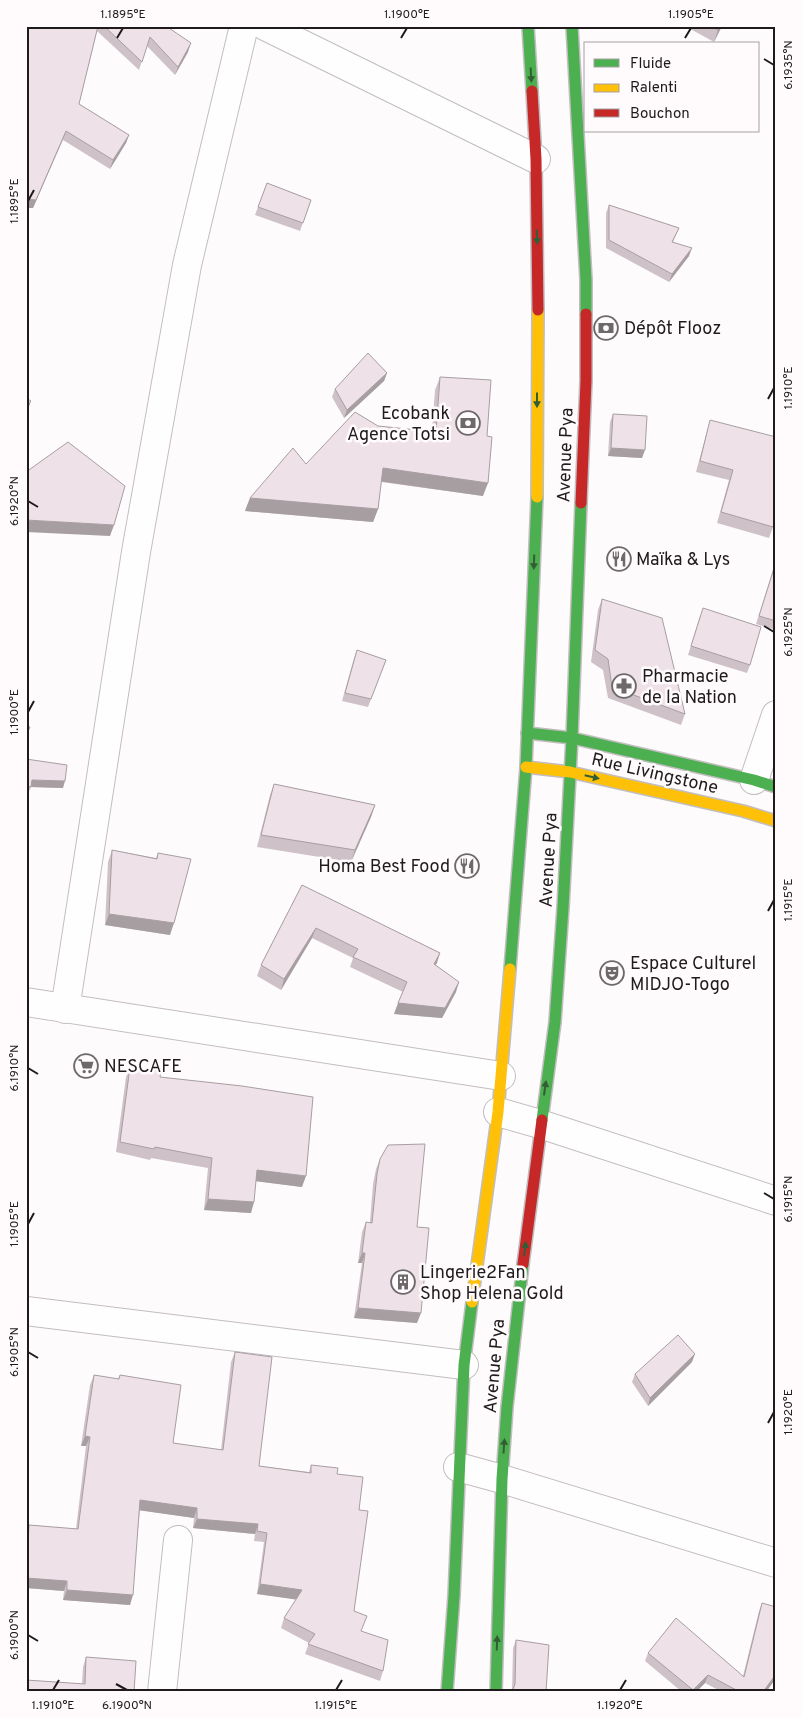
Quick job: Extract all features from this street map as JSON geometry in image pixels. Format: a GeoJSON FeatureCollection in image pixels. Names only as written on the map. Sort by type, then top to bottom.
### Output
{"type":"FeatureCollection","features":[{"type":"Feature","properties":{"kind":"main road","name":"Avenue Pya"},"geometry":{"type":"LineString","coordinates":[[447,1692],[454,1596],[458,1467],[464,1365],[498,1112],[526,767],[537,497],[538,340],[536,159],[528,26]]}},
{"type":"Feature","properties":{"kind":"main road","name":"Avenue Pya"},"geometry":{"type":"LineString","coordinates":[[496,1692],[502,1479],[515,1327],[540,1124],[555,1022],[572,738],[586,381],[586,289],[572,26]]}},
{"type":"Feature","properties":{"kind":"main road","name":"Rue Livingstone"},"geometry":{"type":"LineString","coordinates":[[527,733],[572,738],[754,794],[776,821]]}},
{"type":"Feature","properties":{"kind":"main road","name":"Rue Livingstone"},"geometry":{"type":"LineString","coordinates":[[526,767],[754,794]]}},
{"type":"Feature","properties":{"kind":"street"},"geometry":{"type":"LineString","coordinates":[[65,1009],[136,552],[184,284],[244,26]]}},
{"type":"Feature","properties":{"kind":"street"},"geometry":{"type":"LineString","coordinates":[[265,26],[536,159]]}},
{"type":"Feature","properties":{"kind":"street"},"geometry":{"type":"LineString","coordinates":[[754,794],[776,715]]}},
{"type":"Feature","properties":{"kind":"street"},"geometry":{"type":"LineString","coordinates":[[26,1002],[501,1076]]}},
{"type":"Feature","properties":{"kind":"street"},"geometry":{"type":"LineString","coordinates":[[498,1112],[776,1200]]}},
{"type":"Feature","properties":{"kind":"street"},"geometry":{"type":"LineString","coordinates":[[26,1310],[464,1365]]}},
{"type":"Feature","properties":{"kind":"street"},"geometry":{"type":"LineString","coordinates":[[458,1467],[776,1563]]}},
{"type":"Feature","properties":{"kind":"street"},"geometry":{"type":"LineString","coordinates":[[162,1692],[178,1540]]}},
{"type":"Feature","properties":{"kind":"building"},"geometry":{"type":"Polygon","coordinates":[[[26,26],[98,26],[79,104],[129,135],[113,160],[66,131],[36,200],[26,199],[26,26]]]}},
{"type":"Feature","properties":{"kind":"building"},"geometry":{"type":"Polygon","coordinates":[[[104,26],[166,26],[191,43],[178,67],[150,37],[142,62],[104,26]]]}},
{"type":"Feature","properties":{"kind":"building"},"geometry":{"type":"Polygon","coordinates":[[[710,26],[720,26],[718,30],[710,26]]]}},
{"type":"Feature","properties":{"kind":"building"},"geometry":{"type":"Polygon","coordinates":[[[267,183],[311,200],[303,223],[258,207],[267,183]]]}},
{"type":"Feature","properties":{"kind":"building"},"geometry":{"type":"Polygon","coordinates":[[[609,205],[679,228],[672,242],[692,248],[672,274],[609,240],[609,205]]]}},
{"type":"Feature","properties":{"kind":"building"},"geometry":{"type":"Polygon","coordinates":[[[368,353],[387,373],[347,410],[335,389],[368,353]]]}},
{"type":"Feature","properties":{"kind":"building"},"geometry":{"type":"Polygon","coordinates":[[[440,377],[491,380],[487,436],[492,437],[488,483],[383,468],[378,509],[250,498],[293,448],[306,464],[355,412],[378,426],[436,432],[440,377]]]}},
{"type":"Feature","properties":{"kind":"building"},"geometry":{"type":"Polygon","coordinates":[[[26,398],[31,401],[26,407],[26,398]]]}},
{"type":"Feature","properties":{"kind":"building"},"geometry":{"type":"Polygon","coordinates":[[[613,414],[647,416],[645,450],[611,448],[613,414]]]}},
{"type":"Feature","properties":{"kind":"building"},"geometry":{"type":"Polygon","coordinates":[[[710,420],[776,437],[776,516],[773,527],[721,512],[733,470],[700,461],[710,420]]]}},
{"type":"Feature","properties":{"kind":"building"},"geometry":{"type":"Polygon","coordinates":[[[68,442],[125,486],[114,525],[26,520],[26,472],[68,442]]]}},
{"type":"Feature","properties":{"kind":"building"},"geometry":{"type":"Polygon","coordinates":[[[776,562],[776,621],[759,616],[776,562]]]}},
{"type":"Feature","properties":{"kind":"building"},"geometry":{"type":"Polygon","coordinates":[[[602,599],[662,618],[685,714],[612,687],[608,659],[595,650],[602,599]]]}},
{"type":"Feature","properties":{"kind":"building"},"geometry":{"type":"Polygon","coordinates":[[[703,608],[761,627],[750,665],[691,646],[703,608]]]}},
{"type":"Feature","properties":{"kind":"building"},"geometry":{"type":"Polygon","coordinates":[[[357,650],[386,660],[371,699],[345,693],[357,650]]]}},
{"type":"Feature","properties":{"kind":"building"},"geometry":{"type":"Polygon","coordinates":[[[26,726],[30,727],[26,736],[26,726]]]}},
{"type":"Feature","properties":{"kind":"building"},"geometry":{"type":"Polygon","coordinates":[[[26,759],[67,765],[65,781],[32,780],[31,787],[26,786],[26,759]]]}},
{"type":"Feature","properties":{"kind":"building"},"geometry":{"type":"Polygon","coordinates":[[[274,784],[375,805],[355,850],[261,835],[274,784]]]}},
{"type":"Feature","properties":{"kind":"building"},"geometry":{"type":"Polygon","coordinates":[[[112,850],[157,859],[158,853],[191,859],[174,923],[109,914],[112,850]]]}},
{"type":"Feature","properties":{"kind":"building"},"geometry":{"type":"Polygon","coordinates":[[[302,885],[440,953],[434,964],[459,982],[445,1008],[398,1003],[407,982],[353,957],[358,949],[316,928],[284,979],[261,965],[302,885]]]}},
{"type":"Feature","properties":{"kind":"building"},"geometry":{"type":"Polygon","coordinates":[[[130,1067],[161,1071],[160,1077],[242,1086],[313,1097],[306,1176],[257,1170],[254,1202],[208,1199],[212,1158],[120,1142],[130,1067]]]}},
{"type":"Feature","properties":{"kind":"building"},"geometry":{"type":"Polygon","coordinates":[[[425,1144],[417,1227],[429,1228],[421,1313],[358,1308],[365,1253],[362,1253],[366,1222],[372,1223],[380,1159],[388,1145],[425,1144]]]}},
{"type":"Feature","properties":{"kind":"building"},"geometry":{"type":"Polygon","coordinates":[[[678,1335],[695,1354],[650,1398],[635,1374],[678,1335]]]}},
{"type":"Feature","properties":{"kind":"building"},"geometry":{"type":"Polygon","coordinates":[[[235,1352],[272,1357],[259,1466],[311,1473],[311,1465],[338,1468],[337,1474],[363,1477],[359,1510],[368,1511],[354,1611],[367,1616],[361,1631],[388,1640],[383,1671],[308,1644],[315,1634],[284,1618],[302,1590],[260,1584],[267,1533],[257,1531],[258,1524],[197,1519],[197,1508],[140,1500],[133,1595],[67,1590],[67,1581],[26,1578],[29,1525],[78,1529],[90,1437],[85,1436],[94,1375],[119,1379],[120,1375],[181,1385],[173,1443],[223,1450],[235,1352]]]}},
{"type":"Feature","properties":{"kind":"building"},"geometry":{"type":"Polygon","coordinates":[[[762,1603],[776,1607],[776,1674],[763,1692],[740,1692],[708,1675],[693,1690],[648,1653],[676,1618],[744,1677],[762,1603]]]}},
{"type":"Feature","properties":{"kind":"building"},"geometry":{"type":"Polygon","coordinates":[[[516,1640],[549,1645],[546,1692],[512,1692],[515,1684],[516,1640]]]}},
{"type":"Feature","properties":{"kind":"building"},"geometry":{"type":"Polygon","coordinates":[[[86,1657],[136,1661],[134,1692],[26,1692],[26,1680],[85,1684],[86,1657]]]}},
{"type":"Feature","properties":{"kind":"traffic: fast"},"geometry":{"type":"LineString","coordinates":[[528,26],[532,91]]}},
{"type":"Feature","properties":{"kind":"traffic: fast"},"geometry":{"type":"LineString","coordinates":[[572,26],[586,280],[586,314]]}},
{"type":"Feature","properties":{"kind":"traffic: fast"},"geometry":{"type":"LineString","coordinates":[[510,969],[526,767],[537,497]]}},
{"type":"Feature","properties":{"kind":"traffic: fast"},"geometry":{"type":"LineString","coordinates":[[542,1120],[555,1022],[563,908],[581,503]]}},
{"type":"Feature","properties":{"kind":"traffic: fast"},"geometry":{"type":"LineString","coordinates":[[527,733],[572,738],[754,780],[776,787]]}},
{"type":"Feature","properties":{"kind":"traffic: fast"},"geometry":{"type":"LineString","coordinates":[[496,1692],[502,1479],[507,1407],[523,1264]]}},
{"type":"Feature","properties":{"kind":"traffic: fast"},"geometry":{"type":"LineString","coordinates":[[447,1692],[454,1596],[464,1365],[472,1302]]}},
{"type":"Feature","properties":{"kind":"traffic: slow"},"geometry":{"type":"LineString","coordinates":[[537,497],[538,310]]}},
{"type":"Feature","properties":{"kind":"traffic: slow"},"geometry":{"type":"LineString","coordinates":[[526,767],[570,772],[743,811],[776,821]]}},
{"type":"Feature","properties":{"kind":"traffic: slow"},"geometry":{"type":"LineString","coordinates":[[472,1302],[498,1112],[510,969]]}},
{"type":"Feature","properties":{"kind":"traffic: jam"},"geometry":{"type":"LineString","coordinates":[[532,91],[536,159],[538,310]]}},
{"type":"Feature","properties":{"kind":"traffic: jam"},"geometry":{"type":"LineString","coordinates":[[581,503],[586,381],[586,314]]}},
{"type":"Feature","properties":{"kind":"traffic: jam"},"geometry":{"type":"LineString","coordinates":[[523,1264],[542,1120]]}},
{"type":"Feature","properties":{"kind":"place","name":"Dépôt Flooz"},"geometry":{"type":"Point","coordinates":[606,328]}},
{"type":"Feature","properties":{"kind":"place","name":"Ecobank Agence Totsi"},"geometry":{"type":"Point","coordinates":[468,423]}},
{"type":"Feature","properties":{"kind":"place","name":"Maïka & Lys"},"geometry":{"type":"Point","coordinates":[619,559]}},
{"type":"Feature","properties":{"kind":"place","name":"Pharmacie de la Nation"},"geometry":{"type":"Point","coordinates":[624,686]}},
{"type":"Feature","properties":{"kind":"place","name":"Homa Best Food"},"geometry":{"type":"Point","coordinates":[467,866]}},
{"type":"Feature","properties":{"kind":"place","name":"Espace Culturel MIDJO-Togo"},"geometry":{"type":"Point","coordinates":[612,973]}},
{"type":"Feature","properties":{"kind":"place","name":"NESCAFE"},"geometry":{"type":"Point","coordinates":[86,1066]}},
{"type":"Feature","properties":{"kind":"place","name":"Lingerie2Fan Shop Helena Gold"},"geometry":{"type":"Point","coordinates":[403,1282]}}]}
